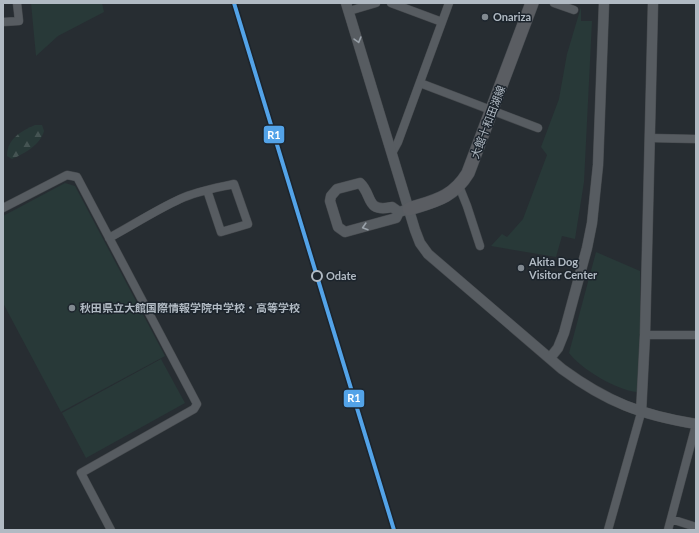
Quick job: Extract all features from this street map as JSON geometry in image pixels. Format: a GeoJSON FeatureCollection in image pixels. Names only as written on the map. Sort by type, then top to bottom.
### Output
{"type":"FeatureCollection","features":[{"type":"Feature","properties":{"kind":"main road","name":"大館十和田湖線"},"geometry":{"type":"LineString","coordinates":[[404,210],[443,198],[459,186],[471,165],[532,3]]}},
{"type":"Feature","properties":{"kind":"street"},"geometry":{"type":"LineString","coordinates":[[3,22],[19,21],[16,3]]}},
{"type":"Feature","properties":{"kind":"street"},"geometry":{"type":"LineString","coordinates":[[376,3],[348,7],[392,153],[404,210],[420,243],[428,254],[576,379],[594,390],[641,412],[696,425],[668,530]]}},
{"type":"Feature","properties":{"kind":"street"},"geometry":{"type":"LineString","coordinates":[[391,3],[442,22]]}},
{"type":"Feature","properties":{"kind":"street"},"geometry":{"type":"LineString","coordinates":[[392,153],[420,83],[449,3]]}},
{"type":"Feature","properties":{"kind":"street"},"geometry":{"type":"LineString","coordinates":[[554,3],[574,10]]}},
{"type":"Feature","properties":{"kind":"street"},"geometry":{"type":"LineString","coordinates":[[550,358],[558,348],[564,333],[587,248],[592,223],[598,165],[604,3]]}},
{"type":"Feature","properties":{"kind":"street"},"geometry":{"type":"LineString","coordinates":[[608,530],[641,412],[645,335],[653,3]]}},
{"type":"Feature","properties":{"kind":"street"},"geometry":{"type":"LineString","coordinates":[[420,83],[538,128]]}},
{"type":"Feature","properties":{"kind":"street"},"geometry":{"type":"LineString","coordinates":[[650,138],[696,139]]}},
{"type":"Feature","properties":{"kind":"street"},"geometry":{"type":"LineString","coordinates":[[3,208],[67,175],[76,177],[110,238],[197,404],[194,409],[81,473],[111,530]]}},
{"type":"Feature","properties":{"kind":"street"},"geometry":{"type":"LineString","coordinates":[[360,183],[368,198],[375,206],[384,209],[392,207],[404,210],[396,218],[346,232],[341,231],[338,227],[330,201],[330,196],[337,189],[360,183]]}},
{"type":"Feature","properties":{"kind":"street"},"geometry":{"type":"LineString","coordinates":[[110,238],[180,199],[207,190],[234,184],[248,224],[221,232],[207,190]]}},
{"type":"Feature","properties":{"kind":"street"},"geometry":{"type":"LineString","coordinates":[[459,186],[480,246]]}},
{"type":"Feature","properties":{"kind":"street"},"geometry":{"type":"LineString","coordinates":[[645,335],[696,336]]}},
{"type":"Feature","properties":{"kind":"street"},"geometry":{"type":"LineString","coordinates":[[671,519],[696,526]]}},
{"type":"Feature","properties":{"kind":"green space"},"geometry":{"type":"Polygon","coordinates":[[[31,3],[102,3],[104,12],[58,36],[36,56],[31,3]]]}},
{"type":"Feature","properties":{"kind":"green space"},"geometry":{"type":"Polygon","coordinates":[[[581,7],[581,21],[592,21],[584,182],[575,239],[562,236],[556,257],[491,246],[502,234],[507,237],[523,219],[547,155],[541,147],[559,99],[567,54],[581,7]]]}},
{"type":"Feature","properties":{"kind":"green space"},"geometry":{"type":"Polygon","coordinates":[[[35,125],[42,125],[44,131],[36,144],[12,159],[7,156],[9,145],[12,140],[20,133],[35,125]]]}},
{"type":"Feature","properties":{"kind":"green space"},"geometry":{"type":"Polygon","coordinates":[[[65,183],[75,186],[165,356],[61,412],[3,303],[3,216],[65,183]]]}},
{"type":"Feature","properties":{"kind":"green space"},"geometry":{"type":"Polygon","coordinates":[[[596,252],[640,271],[640,385],[637,392],[619,387],[600,378],[582,366],[569,353],[596,252]]]}},
{"type":"Feature","properties":{"kind":"green space"},"geometry":{"type":"Polygon","coordinates":[[[161,359],[185,403],[86,458],[62,413],[161,359]]]}},
{"type":"Feature","properties":{"kind":"transit line","name":"R1"},"geometry":{"type":"LineString","coordinates":[[234,3],[394,530]]}},
{"type":"Feature","properties":{"kind":"place","name":"Onariza"},"geometry":{"type":"Point","coordinates":[485,17]}},
{"type":"Feature","properties":{"kind":"place","name":"Akita Dog Visitor Center"},"geometry":{"type":"Point","coordinates":[521,268]}},
{"type":"Feature","properties":{"kind":"place","name":"Odate"},"geometry":{"type":"Point","coordinates":[317,276]}},
{"type":"Feature","properties":{"kind":"place","name":"秋田県立大館国際情報学院中学校・高等学校"},"geometry":{"type":"Point","coordinates":[72,308]}}]}
